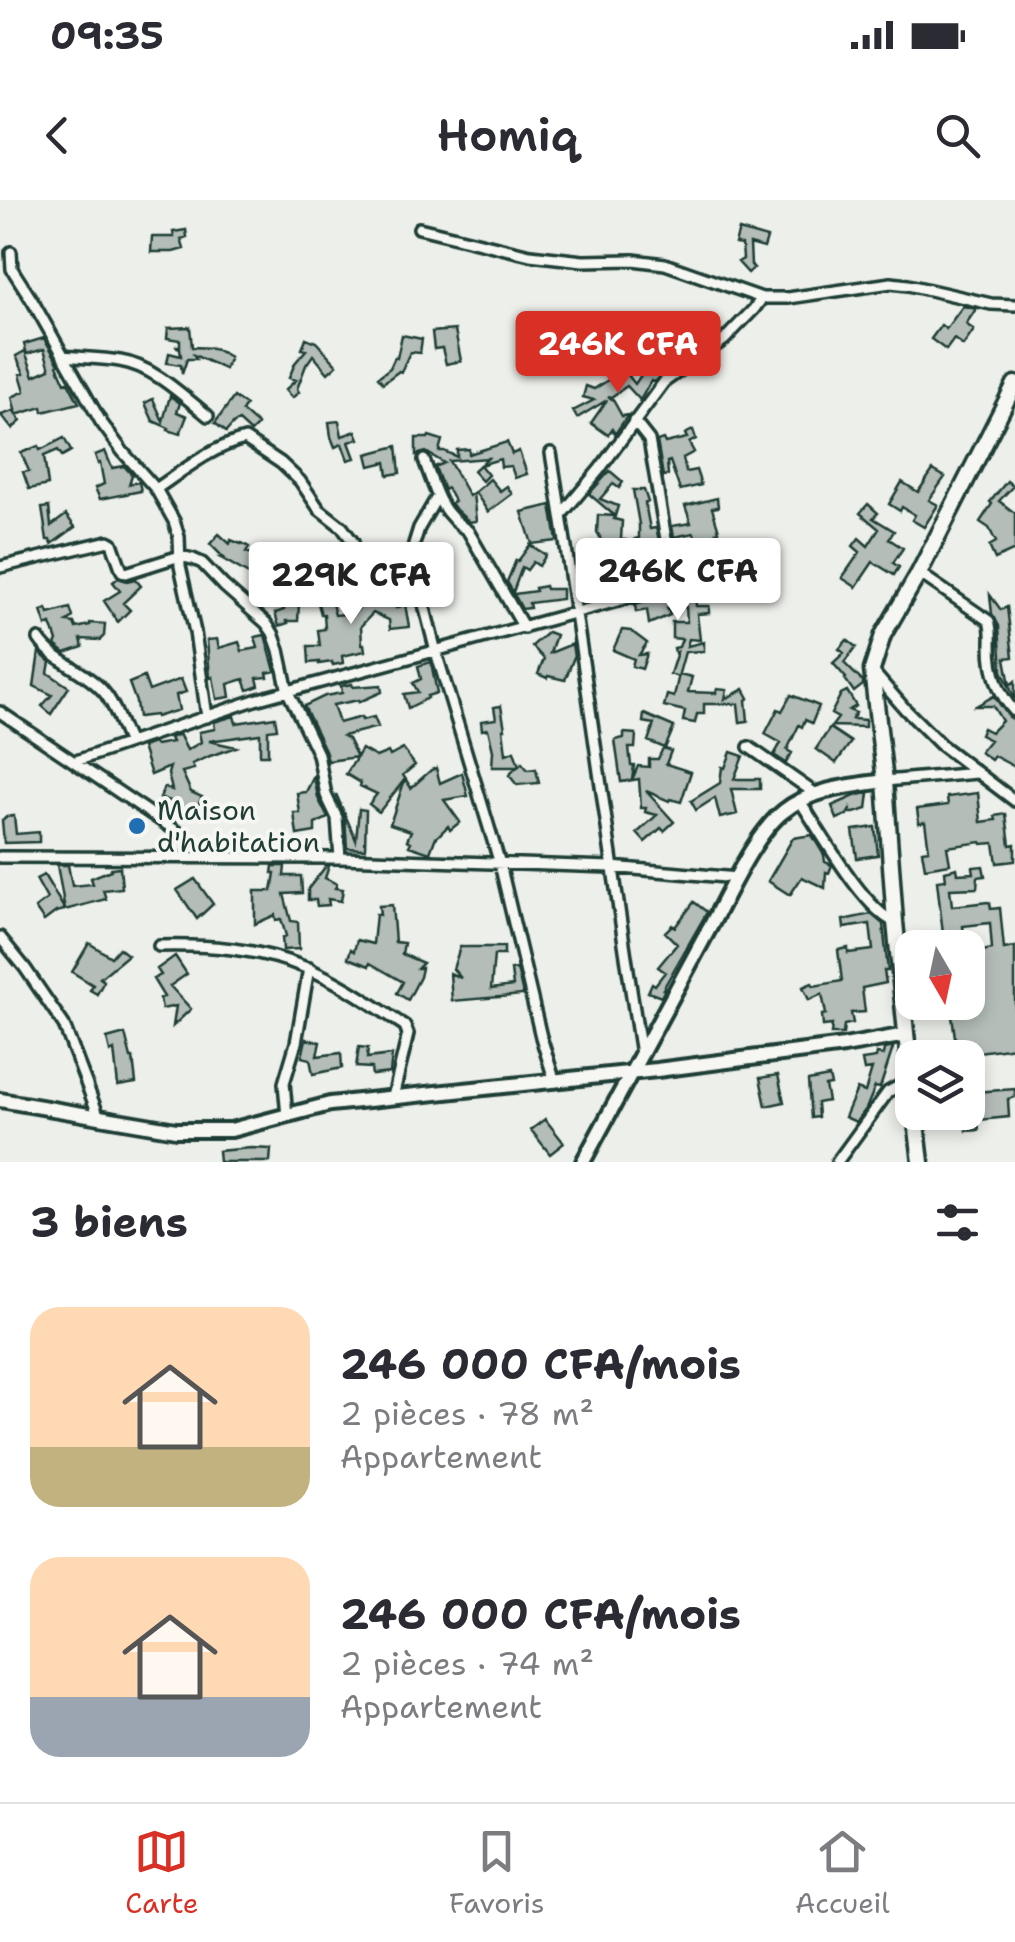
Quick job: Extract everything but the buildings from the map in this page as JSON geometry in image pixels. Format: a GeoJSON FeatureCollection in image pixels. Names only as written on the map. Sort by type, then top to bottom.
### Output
{"type":"FeatureCollection","features":[{"type":"Feature","properties":{"kind":"main road"},"geometry":{"type":"LineString","coordinates":[[906,1040],[872,670],[883,634],[1015,384]]}},
{"type":"Feature","properties":{"kind":"main road"},"geometry":{"type":"LineString","coordinates":[[583,1162],[766,829],[782,812],[816,794],[885,780]]}},
{"type":"Feature","properties":{"kind":"main road"},"geometry":{"type":"LineString","coordinates":[[0,1100],[176,1130],[231,1130],[330,1104],[555,1082],[906,1036]]}},
{"type":"Feature","properties":{"kind":"main road"},"geometry":{"type":"LineString","coordinates":[[917,1130],[921,1162]]}},
{"type":"Feature","properties":{"kind":"street"},"geometry":{"type":"LineString","coordinates":[[419,228],[530,256],[665,264],[762,298],[891,284],[1015,305]]}},
{"type":"Feature","properties":{"kind":"street"},"geometry":{"type":"LineString","coordinates":[[11,252],[12,269],[101,422],[156,489],[174,522],[207,716]]}},
{"type":"Feature","properties":{"kind":"street"},"geometry":{"type":"LineString","coordinates":[[561,515],[664,382],[724,340],[762,298]]}},
{"type":"Feature","properties":{"kind":"street"},"geometry":{"type":"LineString","coordinates":[[64,356],[122,361],[139,367],[208,416]]}},
{"type":"Feature","properties":{"kind":"street"},"geometry":{"type":"LineString","coordinates":[[634,421],[648,440],[666,539],[687,582]]}},
{"type":"Feature","properties":{"kind":"street"},"geometry":{"type":"LineString","coordinates":[[156,489],[198,459],[245,439],[300,481],[320,509],[353,542]]}},
{"type":"Feature","properties":{"kind":"street"},"geometry":{"type":"LineString","coordinates":[[551,454],[641,1054]]}},
{"type":"Feature","properties":{"kind":"street"},"geometry":{"type":"LineString","coordinates":[[424,460],[437,498],[447,514],[468,532],[524,628]]}},
{"type":"Feature","properties":{"kind":"street"},"geometry":{"type":"LineString","coordinates":[[437,498],[419,528],[413,561],[436,652],[500,864],[555,1082]]}},
{"type":"Feature","properties":{"kind":"street"},"geometry":{"type":"LineString","coordinates":[[0,566],[108,541],[126,573],[180,556],[202,563],[273,633],[288,692],[318,754],[326,795],[337,818],[340,858]]}},
{"type":"Feature","properties":{"kind":"street"},"geometry":{"type":"LineString","coordinates":[[76,761],[288,692],[687,582],[740,571]]}},
{"type":"Feature","properties":{"kind":"street"},"geometry":{"type":"LineString","coordinates":[[919,572],[989,622],[992,667],[1000,694],[1015,712]]}},
{"type":"Feature","properties":{"kind":"street"},"geometry":{"type":"LineString","coordinates":[[39,639],[46,651],[105,693],[129,743]]}},
{"type":"Feature","properties":{"kind":"street"},"geometry":{"type":"LineString","coordinates":[[872,670],[941,745],[1015,801]]}},
{"type":"Feature","properties":{"kind":"street"},"geometry":{"type":"LineString","coordinates":[[0,712],[218,858]]}},
{"type":"Feature","properties":{"kind":"street"},"geometry":{"type":"LineString","coordinates":[[749,747],[816,794]]}},
{"type":"Feature","properties":{"kind":"street"},"geometry":{"type":"LineString","coordinates":[[885,780],[977,773]]}},
{"type":"Feature","properties":{"kind":"street"},"geometry":{"type":"LineString","coordinates":[[800,801],[858,888],[882,915],[895,922]]}},
{"type":"Feature","properties":{"kind":"street"},"geometry":{"type":"LineString","coordinates":[[0,857],[340,858],[611,867],[737,878]]}},
{"type":"Feature","properties":{"kind":"street"},"geometry":{"type":"LineString","coordinates":[[0,937],[64,1025],[99,1116]]}},
{"type":"Feature","properties":{"kind":"street"},"geometry":{"type":"LineString","coordinates":[[159,946],[233,948],[286,960],[309,968],[408,1028],[393,1097]]}},
{"type":"Feature","properties":{"kind":"street"},"geometry":{"type":"LineString","coordinates":[[286,1116],[284,1084],[296,1044],[309,968]]}},
{"type":"Feature","properties":{"kind":"street"},"geometry":{"type":"LineString","coordinates":[[837,1162],[888,1092],[895,1090]]}},
{"type":"Feature","properties":{"kind":"place","name":"Maison d'habitation"},"geometry":{"type":"Point","coordinates":[137,826]}}]}
